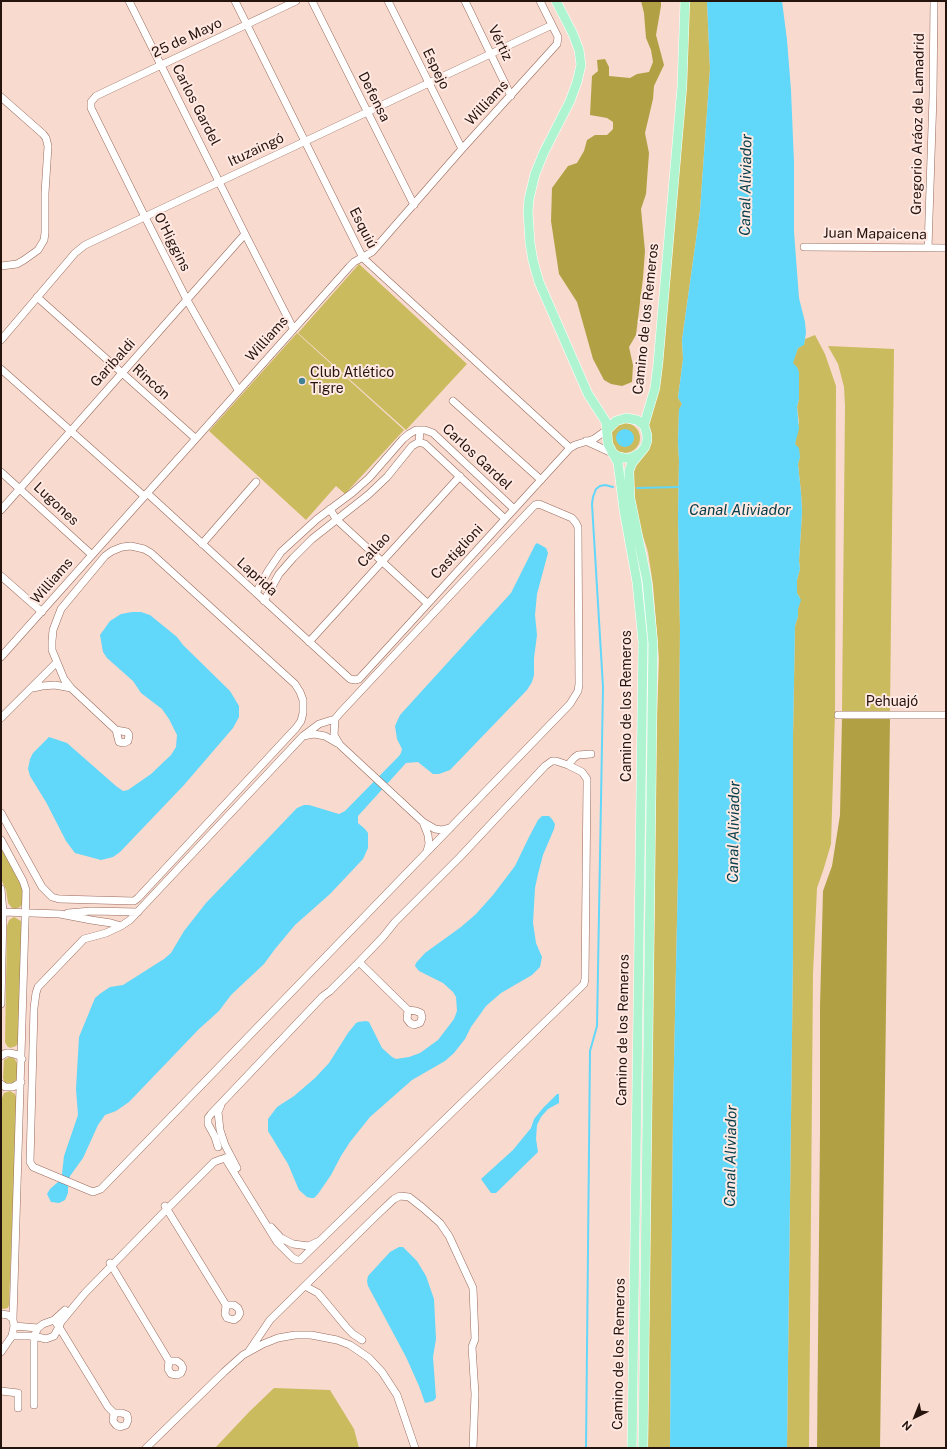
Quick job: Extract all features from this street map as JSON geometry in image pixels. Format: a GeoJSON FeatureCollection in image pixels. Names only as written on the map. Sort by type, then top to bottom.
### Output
{"type":"FeatureCollection","features":[{"type":"Feature","properties":{"kind":"main road","name":"Camino de los Remeros"},"geometry":{"type":"LineString","coordinates":[[556,1],[573,34],[579,50],[580,65],[577,82],[570,100],[544,152],[535,174],[529,199],[528,212],[530,243],[539,282],[588,394],[606,422],[608,429],[608,444],[618,463],[621,476],[623,504],[637,582],[643,642],[632,1448]]}},
{"type":"Feature","properties":{"kind":"main road","name":"Camino de los Remeros"},"geometry":{"type":"LineString","coordinates":[[643,1448],[653,644],[647,581],[629,488],[629,471],[632,463],[645,447],[647,442],[647,434],[644,425],[655,388],[658,364],[682,87],[685,1]]}},
{"type":"Feature","properties":{"kind":"main road"},"geometry":{"type":"LineString","coordinates":[[608,429],[616,421],[626,418],[637,420],[644,425]]}},
{"type":"Feature","properties":{"kind":"main road"},"geometry":{"type":"LineString","coordinates":[[612,453],[619,457],[631,458],[641,452]]}},
{"type":"Feature","properties":{"kind":"street","name":"Carlos Gardel"},"geometry":{"type":"LineString","coordinates":[[129,1],[293,328]]}},
{"type":"Feature","properties":{"kind":"street","name":"Esquiú"},"geometry":{"type":"LineString","coordinates":[[235,1],[363,258],[570,448]]}},
{"type":"Feature","properties":{"kind":"street","name":"25 de Mayo"},"geometry":{"type":"LineString","coordinates":[[91,102],[96,96],[296,1]]}},
{"type":"Feature","properties":{"kind":"street","name":"Defensa"},"geometry":{"type":"LineString","coordinates":[[312,1],[414,205]]}},
{"type":"Feature","properties":{"kind":"street","name":"Espejo"},"geometry":{"type":"LineString","coordinates":[[388,1],[462,149]]}},
{"type":"Feature","properties":{"kind":"street","name":"Vértiz"},"geometry":{"type":"LineString","coordinates":[[464,1],[511,96]]}},
{"type":"Feature","properties":{"kind":"street"},"geometry":{"type":"LineString","coordinates":[[540,1],[552,25]]}},
{"type":"Feature","properties":{"kind":"street","name":"Gregorio Aráoz de Lamadrid"},"geometry":{"type":"LineString","coordinates":[[928,248],[933,96],[934,1]]}},
{"type":"Feature","properties":{"kind":"street","name":"Ituzaingó"},"geometry":{"type":"LineString","coordinates":[[1,340],[80,248],[552,25]]}},
{"type":"Feature","properties":{"kind":"street","name":"Williams"},"geometry":{"type":"LineString","coordinates":[[1,657],[293,328],[354,262],[372,252],[462,149],[557,44],[558,37],[552,25]]}},
{"type":"Feature","properties":{"kind":"street"},"geometry":{"type":"LineString","coordinates":[[1,97],[43,134],[46,138],[48,146],[44,240],[38,250],[24,260],[17,264],[1,266]]}},
{"type":"Feature","properties":{"kind":"street","name":"O'Higgins"},"geometry":{"type":"LineString","coordinates":[[91,102],[91,108],[187,300],[238,390]]}},
{"type":"Feature","properties":{"kind":"street","name":"Garibaldi"},"geometry":{"type":"LineString","coordinates":[[1,510],[121,372],[245,234]]}},
{"type":"Feature","properties":{"kind":"street","name":"Juan Mapaicena"},"geometry":{"type":"LineString","coordinates":[[804,246],[946,248]]}},
{"type":"Feature","properties":{"kind":"street","name":"Rincón"},"geometry":{"type":"LineString","coordinates":[[37,297],[195,438]]}},
{"type":"Feature","properties":{"kind":"street","name":"Laprida"},"geometry":{"type":"LineString","coordinates":[[1,369],[70,431],[202,544],[350,679]]}},
{"type":"Feature","properties":{"kind":"street"},"geometry":{"type":"LineString","coordinates":[[453,401],[541,480]]}},
{"type":"Feature","properties":{"kind":"street","name":"Castiglioni"},"geometry":{"type":"LineString","coordinates":[[350,679],[359,679],[570,448],[594,439],[608,429]]}},
{"type":"Feature","properties":{"kind":"street","name":"Carlos Gardel"},"geometry":{"type":"LineString","coordinates":[[420,430],[433,433],[514,509]]}},
{"type":"Feature","properties":{"kind":"street"},"geometry":{"type":"LineString","coordinates":[[256,594],[268,571],[281,552],[299,534],[369,478],[409,434],[420,430],[419,442],[412,446],[387,477],[368,495],[312,539],[293,558],[279,574],[264,601]]}},
{"type":"Feature","properties":{"kind":"street"},"geometry":{"type":"LineString","coordinates":[[586,441],[612,453]]}},
{"type":"Feature","properties":{"kind":"street","name":"Carlos Gardel"},"geometry":{"type":"LineString","coordinates":[[419,442],[425,444],[505,519]]}},
{"type":"Feature","properties":{"kind":"street","name":"Lugones"},"geometry":{"type":"LineString","coordinates":[[1,472],[92,555]]}},
{"type":"Feature","properties":{"kind":"street","name":"Callao"},"geometry":{"type":"LineString","coordinates":[[309,642],[381,561],[460,476]]}},
{"type":"Feature","properties":{"kind":"street"},"geometry":{"type":"LineString","coordinates":[[202,544],[256,482]]}},
{"type":"Feature","properties":{"kind":"street"},"geometry":{"type":"LineString","coordinates":[[539,504],[572,518],[578,527],[579,684],[578,692],[570,704],[101,1189],[93,1192],[37,1169],[30,1162],[34,1008],[38,987],[84,939],[106,933],[130,920],[303,736],[319,724],[335,719],[350,701],[535,505],[539,504]]}},
{"type":"Feature","properties":{"kind":"street"},"geometry":{"type":"LineString","coordinates":[[330,509],[336,519],[427,604]]}},
{"type":"Feature","properties":{"kind":"street"},"geometry":{"type":"LineString","coordinates":[[1,813],[42,887],[52,897],[59,899],[134,901],[144,893],[296,728],[304,713],[303,700],[295,684],[151,553],[137,547],[122,547],[105,556],[61,609],[53,630],[52,641],[52,650],[56,662],[62,675],[71,688],[116,730]]}},
{"type":"Feature","properties":{"kind":"street"},"geometry":{"type":"LineString","coordinates":[[1,576],[42,612]]}},
{"type":"Feature","properties":{"kind":"street"},"geometry":{"type":"LineString","coordinates":[[1,718],[56,662]]}},
{"type":"Feature","properties":{"kind":"street"},"geometry":{"type":"LineString","coordinates":[[32,688],[55,685],[71,688]]}},
{"type":"Feature","properties":{"kind":"street","name":"Pehuajó"},"geometry":{"type":"LineString","coordinates":[[838,715],[946,715]]}},
{"type":"Feature","properties":{"kind":"street"},"geometry":{"type":"LineString","coordinates":[[335,719],[334,736],[340,745],[374,778],[422,822],[435,829],[442,830],[450,828]]}},
{"type":"Feature","properties":{"kind":"street"},"geometry":{"type":"LineString","coordinates":[[303,736],[314,734],[325,736],[340,745]]}},
{"type":"Feature","properties":{"kind":"street"},"geometry":{"type":"LineString","coordinates":[[568,765],[578,755],[591,754]]}},
{"type":"Feature","properties":{"kind":"street"},"geometry":{"type":"LineString","coordinates":[[552,761],[568,765],[582,772],[587,779],[588,784],[584,984],[304,1258],[297,1260],[293,1258],[273,1237],[225,1157],[208,1120],[211,1114],[323,996],[383,937],[395,922],[545,766],[552,761]]}},
{"type":"Feature","properties":{"kind":"street"},"geometry":{"type":"LineString","coordinates":[[422,822],[428,835],[429,844],[426,852]]}},
{"type":"Feature","properties":{"kind":"street"},"geometry":{"type":"LineString","coordinates":[[1,840],[23,881],[26,890],[14,1323],[1,1352]]}},
{"type":"Feature","properties":{"kind":"street"},"geometry":{"type":"LineString","coordinates":[[1,889],[3,912],[1,1004]]}},
{"type":"Feature","properties":{"kind":"street"},"geometry":{"type":"LineString","coordinates":[[60,914],[91,911],[138,912]]}},
{"type":"Feature","properties":{"kind":"street"},"geometry":{"type":"LineString","coordinates":[[3,912],[60,914],[121,926]]}},
{"type":"Feature","properties":{"kind":"street"},"geometry":{"type":"LineString","coordinates":[[359,962],[408,1010]]}},
{"type":"Feature","properties":{"kind":"street"},"geometry":{"type":"LineString","coordinates":[[1,1056],[6,1053],[10,1053],[18,1055],[22,1059]]}},
{"type":"Feature","properties":{"kind":"street"},"geometry":{"type":"LineString","coordinates":[[1,1084],[5,1087],[13,1087],[21,1082]]}},
{"type":"Feature","properties":{"kind":"street"},"geometry":{"type":"LineString","coordinates":[[221,1104],[218,1112],[220,1148],[218,1154],[225,1157],[274,1231],[288,1242],[297,1245],[309,1246],[322,1240]]}},
{"type":"Feature","properties":{"kind":"street"},"geometry":{"type":"LineString","coordinates":[[166,1208],[220,1148]]}},
{"type":"Feature","properties":{"kind":"street"},"geometry":{"type":"LineString","coordinates":[[34,1405],[34,1336],[38,1328],[43,1324],[54,1320],[214,1162],[225,1157]]}},
{"type":"Feature","properties":{"kind":"street"},"geometry":{"type":"LineString","coordinates":[[146,1448],[224,1372],[249,1351],[270,1320],[377,1215],[394,1199],[400,1196],[409,1197],[440,1223],[449,1236],[473,1288],[475,1340],[472,1347],[475,1394],[473,1448]]}},
{"type":"Feature","properties":{"kind":"street"},"geometry":{"type":"LineString","coordinates":[[166,1208],[226,1305]]}},
{"type":"Feature","properties":{"kind":"street"},"geometry":{"type":"LineString","coordinates":[[54,1336],[62,1318],[111,1264]]}},
{"type":"Feature","properties":{"kind":"street"},"geometry":{"type":"LineString","coordinates":[[111,1264],[169,1361]]}},
{"type":"Feature","properties":{"kind":"street"},"geometry":{"type":"LineString","coordinates":[[305,1286],[322,1296],[347,1328],[362,1340]]}},
{"type":"Feature","properties":{"kind":"street"},"geometry":{"type":"LineString","coordinates":[[1,1314],[8,1314],[14,1323],[38,1328]]}},
{"type":"Feature","properties":{"kind":"street"},"geometry":{"type":"LineString","coordinates":[[54,1320],[108,1407],[114,1413]]}},
{"type":"Feature","properties":{"kind":"street"},"geometry":{"type":"LineString","coordinates":[[249,1351],[278,1338],[295,1335],[324,1337],[337,1340],[356,1349],[376,1365],[397,1395],[415,1448]]}},
{"type":"Feature","properties":{"kind":"street"},"geometry":{"type":"LineString","coordinates":[[7,1340],[34,1336],[43,1339],[54,1336],[60,1337],[69,1342]]}},
{"type":"Feature","properties":{"kind":"street"},"geometry":{"type":"LineString","coordinates":[[35,1348],[43,1339]]}},
{"type":"Feature","properties":{"kind":"street"},"geometry":{"type":"LineString","coordinates":[[1,1392],[18,1393],[18,1408]]}},
{"type":"Feature","properties":{"kind":"shaded area"},"geometry":{"type":"Polygon","coordinates":[[[641,1],[661,1],[656,35],[664,65],[654,86],[653,99],[645,133],[649,153],[646,194],[641,209],[645,251],[643,278],[636,335],[629,347],[633,365],[632,382],[622,386],[611,384],[604,380],[593,359],[577,302],[559,274],[551,221],[552,188],[568,166],[577,163],[584,151],[587,140],[595,135],[607,135],[613,129],[613,122],[607,118],[590,115],[592,76],[598,71],[597,60],[605,59],[609,67],[609,76],[630,78],[637,74],[649,72],[653,62],[651,50],[646,38],[644,13],[641,1]]]}},
{"type":"Feature","properties":{"kind":"shaded area"},"geometry":{"type":"Polygon","coordinates":[[[687,1],[707,1],[710,69],[700,211],[682,340],[683,359],[678,398],[682,404],[679,410],[678,442],[680,629],[670,1448],[648,1448],[649,1214],[655,883],[655,768],[659,659],[653,585],[648,552],[635,511],[631,481],[635,463],[654,404],[687,1]]]}},
{"type":"Feature","properties":{"kind":"shaded area"},"geometry":{"type":"Polygon","coordinates":[[[359,264],[467,364],[406,430],[298,333],[359,264]]]}},
{"type":"Feature","properties":{"kind":"shaded area","name":"Club Atlético Tigre"},"geometry":{"type":"Polygon","coordinates":[[[297,333],[404,430],[345,494],[336,486],[306,520],[209,431],[297,333]]]}},
{"type":"Feature","properties":{"kind":"shaded area"},"geometry":{"type":"Polygon","coordinates":[[[815,335],[825,354],[836,386],[835,713],[831,844],[817,888],[813,974],[809,1448],[787,1448],[793,952],[793,734],[795,626],[800,598],[797,593],[797,580],[800,569],[799,561],[802,512],[798,464],[800,457],[795,444],[799,422],[797,407],[799,399],[799,376],[792,364],[798,348],[804,344],[805,339],[815,335]]]}},
{"type":"Feature","properties":{"kind":"shaded area"},"geometry":{"type":"Polygon","coordinates":[[[828,346],[894,349],[890,712],[842,712],[845,406],[844,387],[838,364],[828,346]]]}},
{"type":"Feature","properties":{"kind":"shaded area"},"geometry":{"type":"Polygon","coordinates":[[[625,423],[636,427],[640,438],[636,449],[625,453],[614,449],[610,438],[614,427],[625,423]]]}},
{"type":"Feature","properties":{"kind":"shaded area"},"geometry":{"type":"Polygon","coordinates":[[[842,717],[890,718],[880,1448],[817,1448],[820,1006],[823,891],[832,866],[840,815],[842,717]]]}},
{"type":"Feature","properties":{"kind":"shaded area"},"geometry":{"type":"Polygon","coordinates":[[[1,847],[23,889],[23,903],[20,907],[15,909],[8,903],[6,890],[1,879],[1,847]]]}},
{"type":"Feature","properties":{"kind":"shaded area"},"geometry":{"type":"Polygon","coordinates":[[[14,917],[21,921],[22,928],[18,1043],[16,1046],[10,1048],[5,1042],[7,926],[9,920],[14,917]]]}},
{"type":"Feature","properties":{"kind":"shaded area"},"geometry":{"type":"Polygon","coordinates":[[[9,1057],[14,1058],[17,1063],[17,1079],[12,1084],[5,1083],[3,1078],[4,1060],[9,1057]]]}},
{"type":"Feature","properties":{"kind":"shaded area"},"geometry":{"type":"Polygon","coordinates":[[[10,1091],[15,1094],[17,1100],[9,1305],[8,1308],[3,1309],[1,1308],[2,1098],[4,1093],[10,1091]]]}},
{"type":"Feature","properties":{"kind":"shaded area"},"geometry":{"type":"Polygon","coordinates":[[[274,1388],[330,1390],[354,1429],[359,1448],[215,1448],[274,1388]]]}},
{"type":"Feature","properties":{"kind":"water","name":"Canal Aliviador"},"geometry":{"type":"Polygon","coordinates":[[[707,1],[782,1],[791,90],[794,163],[794,232],[799,298],[806,333],[804,345],[798,348],[793,363],[799,372],[799,399],[797,407],[799,429],[795,444],[799,448],[800,457],[798,464],[802,512],[799,561],[800,569],[797,580],[797,593],[801,600],[795,626],[793,734],[793,952],[787,1448],[670,1448],[680,629],[678,442],[679,409],[682,404],[678,398],[683,359],[682,340],[700,211],[710,69],[707,1]]]}},
{"type":"Feature","properties":{"kind":"water"},"geometry":{"type":"Polygon","coordinates":[[[621,429],[629,429],[634,434],[632,445],[629,447],[621,447],[616,442],[616,434],[621,429]]]}},
{"type":"Feature","properties":{"kind":"water"},"geometry":{"type":"Polygon","coordinates":[[[537,543],[546,548],[548,553],[537,594],[535,615],[537,635],[534,658],[534,675],[527,690],[450,770],[439,774],[433,774],[418,762],[406,763],[358,816],[358,823],[368,833],[368,848],[363,859],[330,894],[295,925],[264,964],[231,995],[219,1011],[199,1029],[129,1102],[116,1111],[105,1115],[98,1125],[83,1158],[70,1176],[68,1193],[65,1200],[59,1203],[51,1202],[47,1194],[58,1182],[62,1174],[64,1156],[78,1115],[76,1089],[79,1037],[95,998],[110,987],[123,985],[171,953],[184,931],[206,903],[297,808],[304,805],[309,805],[339,814],[345,811],[399,756],[402,749],[397,739],[395,726],[400,715],[511,593],[537,543]]]}},
{"type":"Feature","properties":{"kind":"water"},"geometry":{"type":"Polygon","coordinates":[[[141,612],[150,615],[177,637],[183,645],[230,691],[239,706],[239,717],[233,728],[184,785],[120,852],[113,857],[101,860],[75,853],[66,841],[46,802],[30,776],[28,769],[33,753],[49,737],[67,743],[123,791],[128,790],[151,774],[171,755],[176,747],[177,735],[169,719],[162,709],[141,693],[133,681],[107,658],[103,652],[100,635],[110,621],[121,614],[141,612]]]}},
{"type":"Feature","properties":{"kind":"water"},"geometry":{"type":"Polygon","coordinates":[[[542,816],[549,816],[555,824],[543,855],[535,888],[533,923],[536,943],[542,957],[540,967],[532,975],[501,993],[486,1006],[471,1027],[465,1039],[454,1053],[445,1061],[412,1080],[370,1117],[350,1142],[318,1194],[314,1198],[307,1197],[299,1190],[288,1164],[268,1131],[268,1119],[277,1107],[294,1096],[315,1078],[329,1063],[348,1033],[358,1022],[369,1022],[382,1048],[396,1059],[409,1057],[420,1053],[438,1040],[454,1019],[457,1011],[456,997],[453,992],[443,983],[419,971],[415,966],[416,963],[425,953],[461,927],[476,914],[493,895],[515,866],[538,820],[542,816]]]}},
{"type":"Feature","properties":{"kind":"water"},"geometry":{"type":"Polygon","coordinates":[[[557,1094],[559,1094],[559,1103],[548,1109],[541,1117],[537,1125],[536,1139],[538,1152],[496,1193],[491,1193],[481,1179],[513,1150],[531,1128],[534,1119],[557,1094]]]}},
{"type":"Feature","properties":{"kind":"water"},"geometry":{"type":"Polygon","coordinates":[[[399,1247],[403,1247],[417,1261],[426,1276],[434,1299],[436,1339],[433,1357],[436,1398],[433,1401],[425,1403],[406,1357],[368,1286],[367,1281],[368,1276],[390,1252],[399,1247]]]}},
{"type":"Feature","properties":{"kind":"waterway"},"geometry":{"type":"LineString","coordinates":[[586,1448],[590,1051],[597,1026],[603,687],[592,504],[596,489],[605,485],[613,487]]}},
{"type":"Feature","properties":{"kind":"waterway"},"geometry":{"type":"LineString","coordinates":[[637,488],[679,487]]}},
{"type":"Feature","properties":{"kind":"place","name":"Club Atlético Tigre"},"geometry":{"type":"Point","coordinates":[302,381]}}]}
